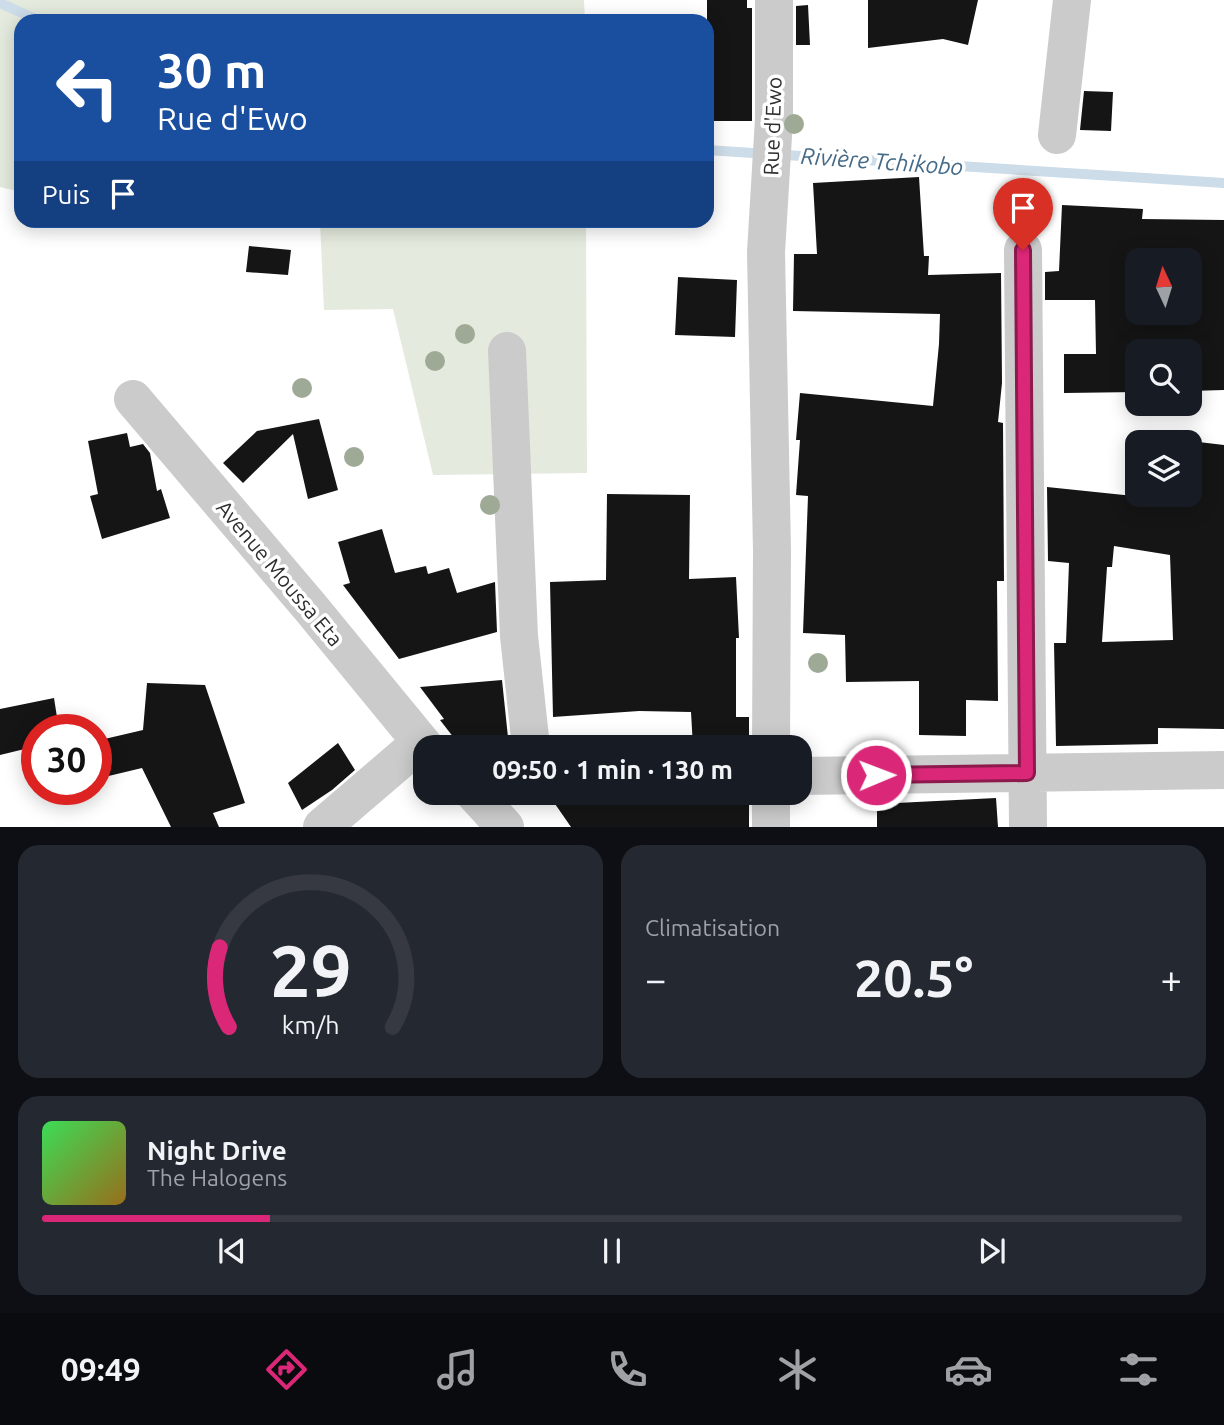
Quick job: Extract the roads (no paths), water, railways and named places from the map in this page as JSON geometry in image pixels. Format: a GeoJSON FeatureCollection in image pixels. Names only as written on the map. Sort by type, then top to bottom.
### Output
{"type":"FeatureCollection","features":[{"type":"Feature","properties":{"kind":"street","name":"Rue d'Ewo"},"geometry":{"type":"LineString","coordinates":[[771,735],[772,551],[766,252],[774,119],[774,0]]}},
{"type":"Feature","properties":{"kind":"street"},"geometry":{"type":"LineString","coordinates":[[1057,135],[1072,0]]}},
{"type":"Feature","properties":{"kind":"street"},"geometry":{"type":"LineString","coordinates":[[1023,250],[1028,827]]}},
{"type":"Feature","properties":{"kind":"street"},"geometry":{"type":"LineString","coordinates":[[508,351],[519,636],[530,735]]}},
{"type":"Feature","properties":{"kind":"street","name":"Avenue Moussa Eta"},"geometry":{"type":"LineString","coordinates":[[133,399],[415,735]]}},
{"type":"Feature","properties":{"kind":"street"},"geometry":{"type":"LineString","coordinates":[[322,827],[413,753]]}},
{"type":"Feature","properties":{"kind":"street"},"geometry":{"type":"LineString","coordinates":[[812,776],[1224,770]]}},
{"type":"Feature","properties":{"kind":"street"},"geometry":{"type":"LineString","coordinates":[[485,805],[505,827]]}},
{"type":"Feature","properties":{"kind":"street"},"geometry":{"type":"LineString","coordinates":[[771,805],[771,827]]}},
{"type":"Feature","properties":{"kind":"waterway","name":"Rivière Tchikobo"},"geometry":{"type":"LineString","coordinates":[[0,3],[24,14]]}},
{"type":"Feature","properties":{"kind":"waterway","name":"Rivière Tchikobo"},"geometry":{"type":"LineString","coordinates":[[714,150],[1224,183]]}}]}
